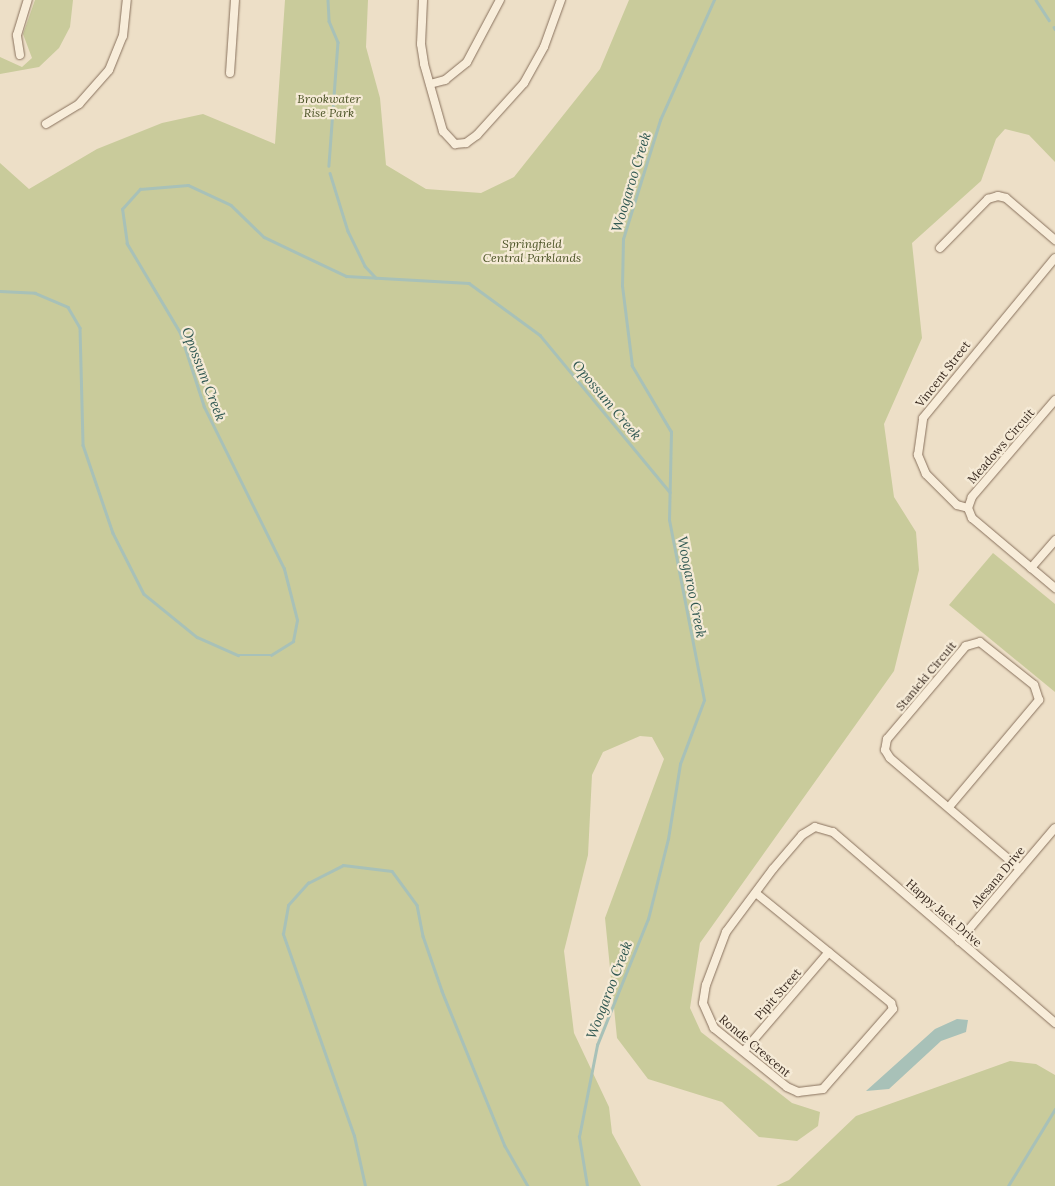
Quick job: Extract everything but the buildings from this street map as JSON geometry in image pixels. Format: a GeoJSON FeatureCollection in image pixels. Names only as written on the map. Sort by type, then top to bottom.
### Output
{"type":"FeatureCollection","features":[{"type":"Feature","properties":{"kind":"street"},"geometry":{"type":"LineString","coordinates":[[20,55],[17,35],[28,0]]}},
{"type":"Feature","properties":{"kind":"street"},"geometry":{"type":"LineString","coordinates":[[46,124],[79,104],[110,70],[123,36],[127,0]]}},
{"type":"Feature","properties":{"kind":"street"},"geometry":{"type":"LineString","coordinates":[[230,73],[235,0]]}},
{"type":"Feature","properties":{"kind":"street"},"geometry":{"type":"LineString","coordinates":[[423,0],[421,44],[443,132],[455,144],[466,143],[524,83],[544,47],[560,0]]}},
{"type":"Feature","properties":{"kind":"street"},"geometry":{"type":"LineString","coordinates":[[430,84],[445,80],[467,62],[500,0]]}},
{"type":"Feature","properties":{"kind":"street"},"geometry":{"type":"LineString","coordinates":[[940,248],[988,199],[998,196],[1006,198],[1055,240]]}},
{"type":"Feature","properties":{"kind":"street","name":"Vincent Street"},"geometry":{"type":"LineString","coordinates":[[968,508],[957,505],[926,474],[918,455],[922,418],[1055,258]]}},
{"type":"Feature","properties":{"kind":"street","name":"Meadows Circuit"},"geometry":{"type":"LineString","coordinates":[[968,508],[972,497],[1055,400]]}},
{"type":"Feature","properties":{"kind":"street"},"geometry":{"type":"LineString","coordinates":[[968,508],[972,518],[1055,588]]}},
{"type":"Feature","properties":{"kind":"street"},"geometry":{"type":"LineString","coordinates":[[1031,568],[1055,540]]}},
{"type":"Feature","properties":{"kind":"street","name":"Stanicki Circuit"},"geometry":{"type":"LineString","coordinates":[[949,807],[1039,700],[1034,685],[980,642],[966,646],[885,744],[890,758],[1020,869]]}},
{"type":"Feature","properties":{"kind":"street","name":"Ronde Crescent"},"geometry":{"type":"LineString","coordinates":[[757,894],[891,1003],[891,1016],[834,1081],[812,1092],[787,1087],[714,1028],[704,1004],[706,985],[726,932],[802,835],[815,827]]}},
{"type":"Feature","properties":{"kind":"street","name":"Happy Jack Drive"},"geometry":{"type":"LineString","coordinates":[[815,827],[833,832],[1055,1023]]}},
{"type":"Feature","properties":{"kind":"street","name":"Alesana Drive"},"geometry":{"type":"LineString","coordinates":[[959,941],[1055,828]]}},
{"type":"Feature","properties":{"kind":"street","name":"Pipit Street"},"geometry":{"type":"LineString","coordinates":[[744,1052],[829,952]]}},
{"type":"Feature","properties":{"kind":"green space"},"geometry":{"type":"Polygon","coordinates":[[[35,0],[73,0],[70,27],[59,48],[39,67],[0,74],[0,57],[22,67],[32,58],[23,34],[35,0]]]}},
{"type":"Feature","properties":{"kind":"green space"},"geometry":{"type":"Polygon","coordinates":[[[285,0],[368,0],[366,47],[380,98],[386,165],[426,189],[481,193],[514,177],[600,69],[629,0],[1055,0],[1055,162],[1029,135],[1005,129],[996,139],[981,181],[912,243],[922,338],[884,424],[894,497],[916,532],[919,570],[894,671],[700,943],[690,1008],[701,1032],[792,1103],[820,1112],[818,1126],[797,1141],[759,1137],[722,1102],[648,1079],[617,1038],[605,918],[664,759],[652,737],[640,736],[603,752],[592,775],[588,855],[564,951],[574,1033],[609,1107],[612,1133],[641,1186],[0,1186],[0,163],[29,189],[97,149],[162,123],[203,114],[275,144],[285,0]]]}},
{"type":"Feature","properties":{"kind":"green space"},"geometry":{"type":"Polygon","coordinates":[[[993,553],[1055,604],[1055,692],[949,605],[993,553]]]}},
{"type":"Feature","properties":{"kind":"green space"},"geometry":{"type":"Polygon","coordinates":[[[1010,1061],[1036,1064],[1055,1075],[1055,1186],[776,1186],[789,1180],[856,1116],[1010,1061]]]}},
{"type":"Feature","properties":{"kind":"water"},"geometry":{"type":"Polygon","coordinates":[[[957,1019],[968,1020],[966,1032],[941,1041],[889,1089],[866,1091],[935,1029],[957,1019]]]}},
{"type":"Feature","properties":{"kind":"waterway"},"geometry":{"type":"LineString","coordinates":[[328,0],[329,21],[338,42],[329,166]]}},
{"type":"Feature","properties":{"kind":"waterway","name":"Woogaroo Creek"},"geometry":{"type":"LineString","coordinates":[[587,1186],[579,1137],[597,1045],[648,919],[668,839],[680,764],[704,700],[669,520],[671,432],[632,366],[622,286],[623,239],[660,120],[714,0]]}},
{"type":"Feature","properties":{"kind":"waterway"},"geometry":{"type":"LineString","coordinates":[[1036,0],[1049,20]]}},
{"type":"Feature","properties":{"kind":"waterway"},"geometry":{"type":"LineString","coordinates":[[330,173],[348,231],[365,266],[376,278]]}},
{"type":"Feature","properties":{"kind":"waterway","name":"Opossum Creek"},"geometry":{"type":"LineString","coordinates":[[0,291],[35,293],[68,307],[80,328],[83,445],[113,533],[144,594],[197,637],[238,655],[271,655],[293,641],[297,620],[284,569],[204,407],[180,333],[127,244],[122,209],[140,189],[188,185],[231,205],[264,237],[346,276],[469,283],[540,335],[670,492]]}},
{"type":"Feature","properties":{"kind":"waterway","name":"Woogaroo Creek"},"geometry":{"type":"LineString","coordinates":[[365,1186],[354,1136],[283,934],[288,905],[308,883],[343,865],[392,871],[417,905],[423,936],[442,991],[505,1146],[528,1186]]}},
{"type":"Feature","properties":{"kind":"waterway"},"geometry":{"type":"LineString","coordinates":[[1008,1186],[1055,1109]]}},
{"type":"Feature","properties":{"kind":"park label","name":"Brookwater Rise Park"},"geometry":{"type":"Point","coordinates":[329,106]}},
{"type":"Feature","properties":{"kind":"park label","name":"Springfield Central Parklands"},"geometry":{"type":"Point","coordinates":[532,251]}}]}
